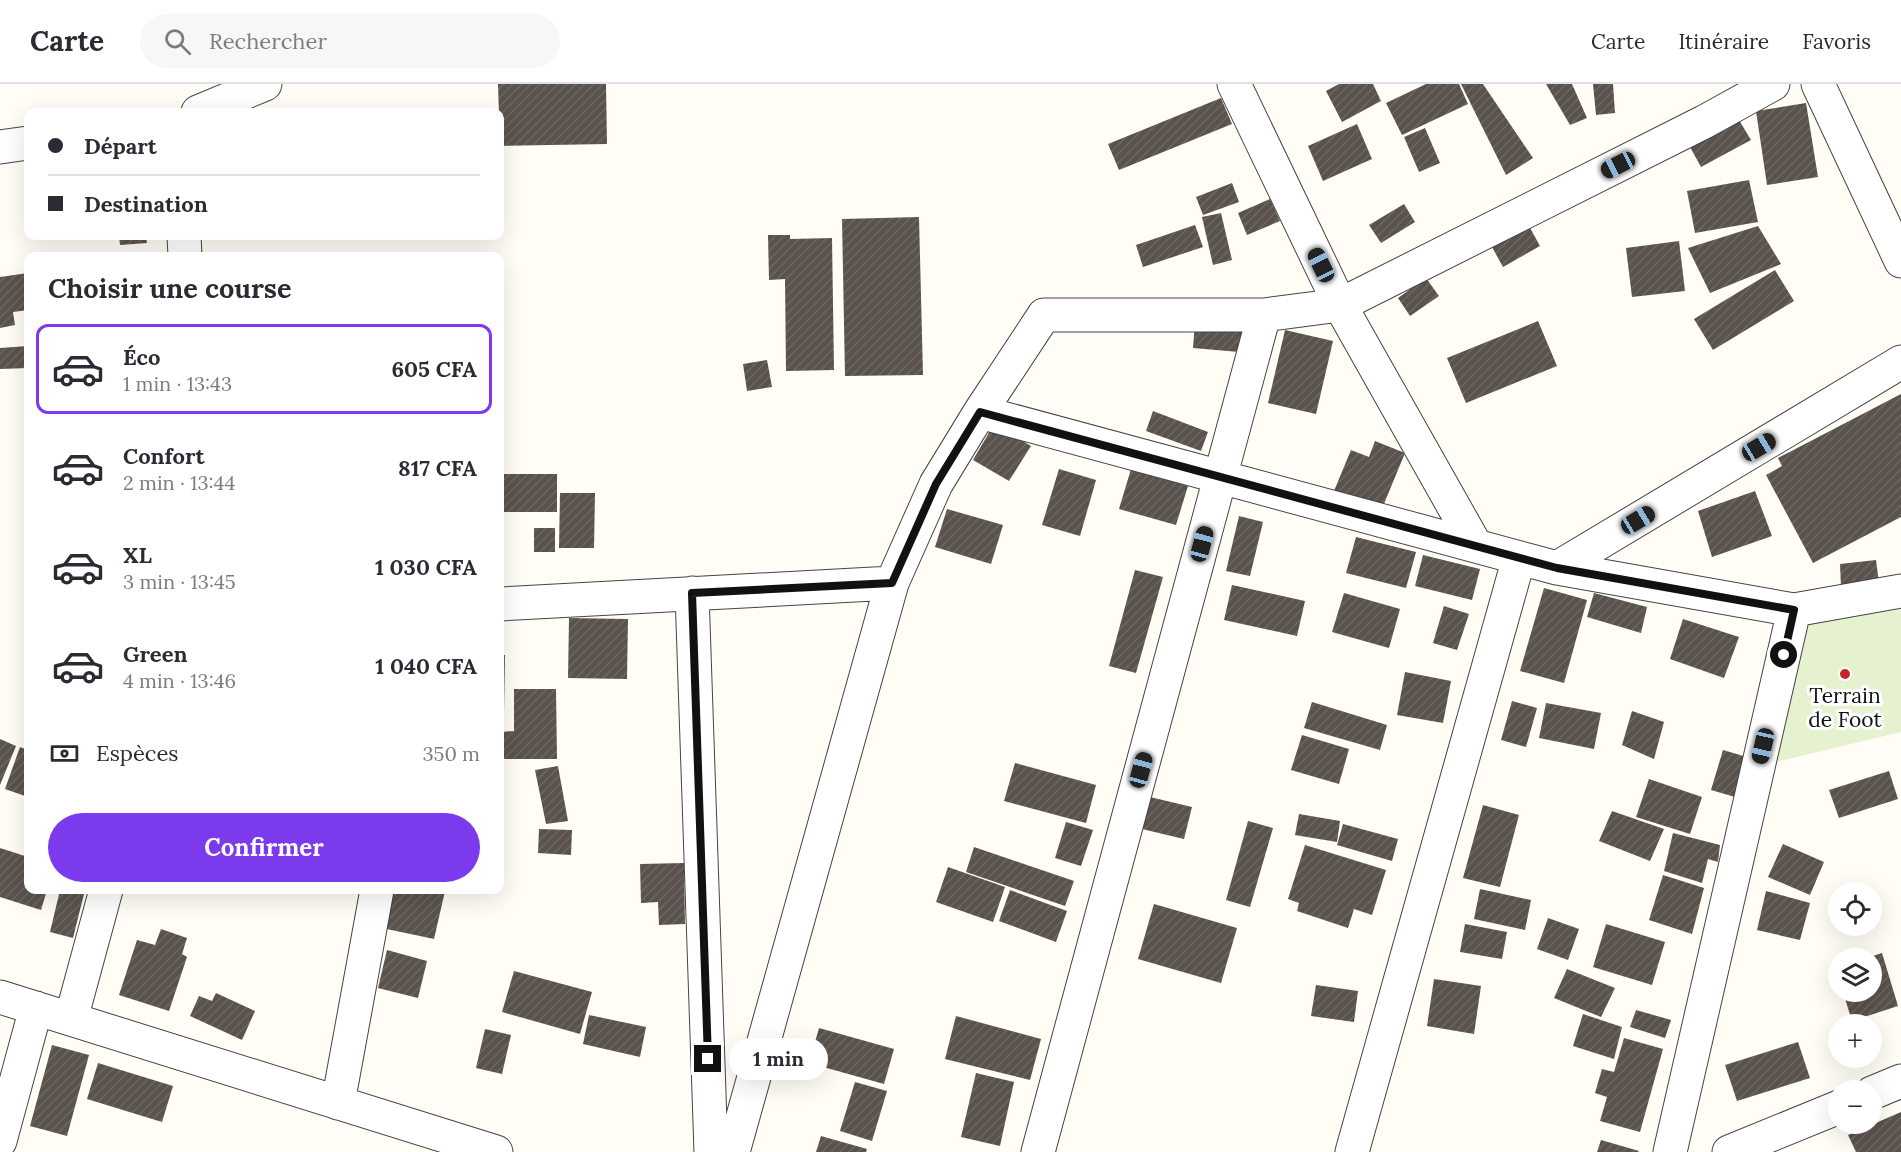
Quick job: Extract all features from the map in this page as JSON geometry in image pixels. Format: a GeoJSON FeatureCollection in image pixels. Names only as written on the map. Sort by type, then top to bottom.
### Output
{"type":"FeatureCollection","features":[{"type":"Feature","properties":{"kind":"street"},"geometry":{"type":"LineString","coordinates":[[207,108],[263,84]]}},
{"type":"Feature","properties":{"kind":"street"},"geometry":{"type":"LineString","coordinates":[[1234,84],[1340,305],[1476,546]]}},
{"type":"Feature","properties":{"kind":"street"},"geometry":{"type":"LineString","coordinates":[[733,1152],[892,583],[936,484],[1044,315],[1264,315],[1340,305],[1704,122],[1773,84]]}},
{"type":"Feature","properties":{"kind":"street"},"geometry":{"type":"LineString","coordinates":[[1818,84],[1901,261]]}},
{"type":"Feature","properties":{"kind":"street"},"geometry":{"type":"LineString","coordinates":[[0,147],[24,144]]}},
{"type":"Feature","properties":{"kind":"street"},"geometry":{"type":"LineString","coordinates":[[1038,1152],[1264,315]]}},
{"type":"Feature","properties":{"kind":"street"},"geometry":{"type":"LineString","coordinates":[[1557,568],[1901,362]]}},
{"type":"Feature","properties":{"kind":"street"},"geometry":{"type":"LineString","coordinates":[[980,412],[1557,568],[1794,610],[1901,591]]}},
{"type":"Feature","properties":{"kind":"street"},"geometry":{"type":"LineString","coordinates":[[1352,1152],[1519,558]]}},
{"type":"Feature","properties":{"kind":"street"},"geometry":{"type":"LineString","coordinates":[[504,604],[892,583]]}},
{"type":"Feature","properties":{"kind":"street"},"geometry":{"type":"LineString","coordinates":[[692,593],[711,1152]]}},
{"type":"Feature","properties":{"kind":"street"},"geometry":{"type":"LineString","coordinates":[[1670,1152],[1794,610]]}},
{"type":"Feature","properties":{"kind":"street"},"geometry":{"type":"LineString","coordinates":[[71,1019],[105,894]]}},
{"type":"Feature","properties":{"kind":"street"},"geometry":{"type":"LineString","coordinates":[[338,1103],[375,894]]}},
{"type":"Feature","properties":{"kind":"street"},"geometry":{"type":"LineString","coordinates":[[0,997],[496,1152]]}},
{"type":"Feature","properties":{"kind":"street"},"geometry":{"type":"LineString","coordinates":[[0,1141],[36,1008]]}},
{"type":"Feature","properties":{"kind":"street"},"geometry":{"type":"LineString","coordinates":[[1882,1089],[1901,1081]]}},
{"type":"Feature","properties":{"kind":"street"},"geometry":{"type":"LineString","coordinates":[[1729,1152],[1828,1112]]}},
{"type":"Feature","properties":{"kind":"green space","name":"Terrain de Foot"},"geometry":{"type":"Polygon","coordinates":[[[1901,598],[1901,732],[1772,763],[1798,616],[1901,598]]]}},
{"type":"Feature","properties":{"kind":"building"},"geometry":{"type":"Polygon","coordinates":[[[498,84],[606,84],[607,144],[504,146],[504,108],[499,108],[498,84]]]}},
{"type":"Feature","properties":{"kind":"building"},"geometry":{"type":"Polygon","coordinates":[[[1339,84],[1373,84],[1381,101],[1342,122],[1326,91],[1339,84]]]}},
{"type":"Feature","properties":{"kind":"building"},"geometry":{"type":"Polygon","coordinates":[[[1426,84],[1459,84],[1468,104],[1402,135],[1386,103],[1426,84]]]}},
{"type":"Feature","properties":{"kind":"building"},"geometry":{"type":"Polygon","coordinates":[[[1461,84],[1483,84],[1533,158],[1506,175],[1461,84]]]}},
{"type":"Feature","properties":{"kind":"building"},"geometry":{"type":"Polygon","coordinates":[[[1546,84],[1572,84],[1587,118],[1570,125],[1546,84]]]}},
{"type":"Feature","properties":{"kind":"building"},"geometry":{"type":"Polygon","coordinates":[[[1593,84],[1613,84],[1615,113],[1596,115],[1593,84]]]}},
{"type":"Feature","properties":{"kind":"building"},"geometry":{"type":"Polygon","coordinates":[[[1221,98],[1232,124],[1119,170],[1108,144],[1221,98]]]}},
{"type":"Feature","properties":{"kind":"building"},"geometry":{"type":"Polygon","coordinates":[[[1806,103],[1818,177],[1767,185],[1756,111],[1806,103]]]}},
{"type":"Feature","properties":{"kind":"building"},"geometry":{"type":"Polygon","coordinates":[[[1739,120],[1751,140],[1701,167],[1690,147],[1739,120]]]}},
{"type":"Feature","properties":{"kind":"building"},"geometry":{"type":"Polygon","coordinates":[[[1357,124],[1372,159],[1323,181],[1308,146],[1357,124]]]}},
{"type":"Feature","properties":{"kind":"building"},"geometry":{"type":"Polygon","coordinates":[[[1425,128],[1440,163],[1419,172],[1404,137],[1425,128]]]}},
{"type":"Feature","properties":{"kind":"building"},"geometry":{"type":"Polygon","coordinates":[[[1749,180],[1758,222],[1695,233],[1687,191],[1749,180]]]}},
{"type":"Feature","properties":{"kind":"building"},"geometry":{"type":"Polygon","coordinates":[[[1232,183],[1239,202],[1203,215],[1196,197],[1232,183]]]}},
{"type":"Feature","properties":{"kind":"building"},"geometry":{"type":"Polygon","coordinates":[[[1270,199],[1280,221],[1247,235],[1238,213],[1270,199]]]}},
{"type":"Feature","properties":{"kind":"building"},"geometry":{"type":"Polygon","coordinates":[[[1404,204],[1415,222],[1381,243],[1369,225],[1404,204]]]}},
{"type":"Feature","properties":{"kind":"building"},"geometry":{"type":"Polygon","coordinates":[[[1221,213],[1232,260],[1213,265],[1202,217],[1221,213]]]}},
{"type":"Feature","properties":{"kind":"building"},"geometry":{"type":"Polygon","coordinates":[[[919,217],[923,375],[845,376],[842,219],[919,217]]]}},
{"type":"Feature","properties":{"kind":"building"},"geometry":{"type":"Polygon","coordinates":[[[1195,225],[1203,247],[1143,267],[1136,245],[1195,225]]]}},
{"type":"Feature","properties":{"kind":"building"},"geometry":{"type":"Polygon","coordinates":[[[1529,226],[1540,246],[1503,267],[1492,247],[1529,226]]]}},
{"type":"Feature","properties":{"kind":"building"},"geometry":{"type":"Polygon","coordinates":[[[1758,226],[1781,264],[1710,293],[1688,248],[1758,226]]]}},
{"type":"Feature","properties":{"kind":"building"},"geometry":{"type":"Polygon","coordinates":[[[768,235],[790,235],[790,239],[832,238],[834,370],[786,371],[785,279],[769,280],[768,235]]]}},
{"type":"Feature","properties":{"kind":"building"},"geometry":{"type":"Polygon","coordinates":[[[119,240],[147,240],[147,243],[120,245],[119,240]]]}},
{"type":"Feature","properties":{"kind":"building"},"geometry":{"type":"Polygon","coordinates":[[[1679,241],[1685,291],[1632,297],[1626,248],[1679,241]]]}},
{"type":"Feature","properties":{"kind":"building"},"geometry":{"type":"Polygon","coordinates":[[[1775,270],[1794,301],[1713,350],[1694,319],[1775,270]]]}},
{"type":"Feature","properties":{"kind":"building"},"geometry":{"type":"Polygon","coordinates":[[[24,274],[24,311],[13,312],[15,325],[0,328],[0,277],[24,274]]]}},
{"type":"Feature","properties":{"kind":"building"},"geometry":{"type":"Polygon","coordinates":[[[1426,278],[1439,296],[1410,316],[1398,298],[1426,278]]]}},
{"type":"Feature","properties":{"kind":"building"},"geometry":{"type":"Polygon","coordinates":[[[1538,321],[1557,366],[1466,403],[1447,358],[1538,321]]]}},
{"type":"Feature","properties":{"kind":"building"},"geometry":{"type":"Polygon","coordinates":[[[1195,322],[1242,327],[1239,352],[1193,348],[1195,322]]]}},
{"type":"Feature","properties":{"kind":"building"},"geometry":{"type":"Polygon","coordinates":[[[1285,330],[1333,341],[1316,414],[1268,403],[1285,330]]]}},
{"type":"Feature","properties":{"kind":"building"},"geometry":{"type":"Polygon","coordinates":[[[24,346],[24,368],[0,369],[0,348],[24,346]]]}},
{"type":"Feature","properties":{"kind":"building"},"geometry":{"type":"Polygon","coordinates":[[[767,360],[772,387],[747,391],[743,364],[767,360]]]}},
{"type":"Feature","properties":{"kind":"building"},"geometry":{"type":"Polygon","coordinates":[[[1901,394],[1901,517],[1813,563],[1766,475],[1782,466],[1778,458],[1901,394]]]}},
{"type":"Feature","properties":{"kind":"building"},"geometry":{"type":"Polygon","coordinates":[[[1153,411],[1208,432],[1201,451],[1146,431],[1153,411]]]}},
{"type":"Feature","properties":{"kind":"building"},"geometry":{"type":"Polygon","coordinates":[[[994,424],[1031,446],[1009,481],[973,460],[994,424]]]}},
{"type":"Feature","properties":{"kind":"building"},"geometry":{"type":"Polygon","coordinates":[[[1375,441],[1405,453],[1381,511],[1334,491],[1351,450],[1369,457],[1375,441]]]}},
{"type":"Feature","properties":{"kind":"building"},"geometry":{"type":"Polygon","coordinates":[[[1059,469],[1096,480],[1080,536],[1042,525],[1059,469]]]}},
{"type":"Feature","properties":{"kind":"building"},"geometry":{"type":"Polygon","coordinates":[[[1131,469],[1188,486],[1176,525],[1119,509],[1131,469]]]}},
{"type":"Feature","properties":{"kind":"building"},"geometry":{"type":"Polygon","coordinates":[[[504,474],[557,474],[557,512],[504,512],[504,474]]]}},
{"type":"Feature","properties":{"kind":"building"},"geometry":{"type":"Polygon","coordinates":[[[1755,491],[1772,536],[1712,557],[1698,511],[1755,491]]]}},
{"type":"Feature","properties":{"kind":"building"},"geometry":{"type":"Polygon","coordinates":[[[560,493],[595,493],[594,548],[559,548],[560,493]]]}},
{"type":"Feature","properties":{"kind":"building"},"geometry":{"type":"Polygon","coordinates":[[[947,509],[1003,525],[991,564],[935,547],[947,509]]]}},
{"type":"Feature","properties":{"kind":"building"},"geometry":{"type":"Polygon","coordinates":[[[1239,516],[1263,522],[1250,576],[1226,571],[1239,516]]]}},
{"type":"Feature","properties":{"kind":"building"},"geometry":{"type":"Polygon","coordinates":[[[534,528],[555,528],[555,552],[534,552],[534,528]]]}},
{"type":"Feature","properties":{"kind":"building"},"geometry":{"type":"Polygon","coordinates":[[[1356,537],[1416,552],[1406,588],[1346,573],[1356,537]]]}},
{"type":"Feature","properties":{"kind":"building"},"geometry":{"type":"Polygon","coordinates":[[[1423,555],[1480,569],[1472,600],[1415,586],[1423,555]]]}},
{"type":"Feature","properties":{"kind":"building"},"geometry":{"type":"Polygon","coordinates":[[[1876,560],[1879,583],[1841,587],[1840,564],[1876,560]]]}},
{"type":"Feature","properties":{"kind":"building"},"geometry":{"type":"Polygon","coordinates":[[[1135,570],[1163,577],[1136,673],[1109,666],[1135,570]]]}},
{"type":"Feature","properties":{"kind":"building"},"geometry":{"type":"Polygon","coordinates":[[[1232,585],[1305,601],[1297,636],[1224,620],[1232,585]]]}},
{"type":"Feature","properties":{"kind":"building"},"geometry":{"type":"Polygon","coordinates":[[[1544,588],[1587,600],[1564,683],[1520,671],[1544,588]]]}},
{"type":"Feature","properties":{"kind":"building"},"geometry":{"type":"Polygon","coordinates":[[[1344,593],[1400,609],[1389,648],[1332,632],[1344,593]]]}},
{"type":"Feature","properties":{"kind":"building"},"geometry":{"type":"Polygon","coordinates":[[[1594,593],[1647,607],[1641,633],[1587,617],[1594,593]]]}},
{"type":"Feature","properties":{"kind":"building"},"geometry":{"type":"Polygon","coordinates":[[[1444,606],[1469,614],[1457,650],[1433,643],[1444,606]]]}},
{"type":"Feature","properties":{"kind":"building"},"geometry":{"type":"Polygon","coordinates":[[[569,618],[628,619],[627,679],[568,678],[569,618]]]}},
{"type":"Feature","properties":{"kind":"building"},"geometry":{"type":"Polygon","coordinates":[[[1683,619],[1739,637],[1724,678],[1670,659],[1683,619]]]}},
{"type":"Feature","properties":{"kind":"building"},"geometry":{"type":"Polygon","coordinates":[[[504,655],[505,655],[504,713],[504,655]]]}},
{"type":"Feature","properties":{"kind":"building"},"geometry":{"type":"Polygon","coordinates":[[[1405,672],[1451,681],[1443,723],[1397,715],[1405,672]]]}},
{"type":"Feature","properties":{"kind":"building"},"geometry":{"type":"Polygon","coordinates":[[[514,689],[556,689],[557,759],[504,759],[504,732],[514,731],[514,689]]]}},
{"type":"Feature","properties":{"kind":"building"},"geometry":{"type":"Polygon","coordinates":[[[1512,701],[1537,708],[1526,747],[1501,740],[1512,701]]]}},
{"type":"Feature","properties":{"kind":"building"},"geometry":{"type":"Polygon","coordinates":[[[1312,702],[1387,725],[1380,750],[1304,728],[1312,702]]]}},
{"type":"Feature","properties":{"kind":"building"},"geometry":{"type":"Polygon","coordinates":[[[1546,703],[1601,713],[1594,749],[1539,738],[1546,703]]]}},
{"type":"Feature","properties":{"kind":"building"},"geometry":{"type":"Polygon","coordinates":[[[1632,711],[1664,722],[1654,759],[1622,745],[1632,711]]]}},
{"type":"Feature","properties":{"kind":"building"},"geometry":{"type":"Polygon","coordinates":[[[1302,735],[1349,749],[1339,784],[1291,770],[1302,735]]]}},
{"type":"Feature","properties":{"kind":"building"},"geometry":{"type":"Polygon","coordinates":[[[0,739],[16,746],[0,785],[0,739]]]}},
{"type":"Feature","properties":{"kind":"building"},"geometry":{"type":"Polygon","coordinates":[[[20,747],[24,748],[24,796],[5,789],[20,747]]]}},
{"type":"Feature","properties":{"kind":"building"},"geometry":{"type":"Polygon","coordinates":[[[1723,750],[1747,757],[1735,797],[1711,790],[1723,750]]]}},
{"type":"Feature","properties":{"kind":"building"},"geometry":{"type":"Polygon","coordinates":[[[1015,763],[1096,785],[1086,823],[1004,801],[1015,763]]]}},
{"type":"Feature","properties":{"kind":"building"},"geometry":{"type":"Polygon","coordinates":[[[558,766],[568,821],[546,824],[535,770],[558,766]]]}},
{"type":"Feature","properties":{"kind":"building"},"geometry":{"type":"Polygon","coordinates":[[[1889,771],[1898,799],[1839,818],[1829,790],[1889,771]]]}},
{"type":"Feature","properties":{"kind":"building"},"geometry":{"type":"Polygon","coordinates":[[[1649,779],[1702,797],[1690,834],[1636,817],[1649,779]]]}},
{"type":"Feature","properties":{"kind":"building"},"geometry":{"type":"Polygon","coordinates":[[[1150,797],[1192,807],[1184,839],[1142,829],[1150,797]]]}},
{"type":"Feature","properties":{"kind":"building"},"geometry":{"type":"Polygon","coordinates":[[[1483,805],[1519,815],[1500,887],[1463,878],[1483,805]]]}},
{"type":"Feature","properties":{"kind":"building"},"geometry":{"type":"Polygon","coordinates":[[[1612,811],[1664,829],[1650,861],[1599,841],[1612,811]]]}},
{"type":"Feature","properties":{"kind":"building"},"geometry":{"type":"Polygon","coordinates":[[[1299,814],[1340,821],[1337,842],[1295,835],[1299,814]]]}},
{"type":"Feature","properties":{"kind":"building"},"geometry":{"type":"Polygon","coordinates":[[[1248,821],[1273,828],[1250,907],[1226,900],[1248,821]]]}},
{"type":"Feature","properties":{"kind":"building"},"geometry":{"type":"Polygon","coordinates":[[[1066,822],[1093,830],[1081,866],[1055,858],[1066,822]]]}},
{"type":"Feature","properties":{"kind":"building"},"geometry":{"type":"Polygon","coordinates":[[[1343,824],[1398,839],[1392,861],[1337,845],[1343,824]]]}},
{"type":"Feature","properties":{"kind":"building"},"geometry":{"type":"Polygon","coordinates":[[[539,829],[572,830],[571,855],[538,853],[539,829]]]}},
{"type":"Feature","properties":{"kind":"building"},"geometry":{"type":"Polygon","coordinates":[[[1673,833],[1720,845],[1718,862],[1708,859],[1702,883],[1664,871],[1673,833]]]}},
{"type":"Feature","properties":{"kind":"building"},"geometry":{"type":"Polygon","coordinates":[[[1783,844],[1824,862],[1810,895],[1768,877],[1783,844]]]}},
{"type":"Feature","properties":{"kind":"building"},"geometry":{"type":"Polygon","coordinates":[[[1305,845],[1386,870],[1372,915],[1354,909],[1348,928],[1297,911],[1299,903],[1288,899],[1305,845]]]}},
{"type":"Feature","properties":{"kind":"building"},"geometry":{"type":"Polygon","coordinates":[[[974,847],[1074,881],[1065,906],[966,872],[974,847]]]}},
{"type":"Feature","properties":{"kind":"building"},"geometry":{"type":"Polygon","coordinates":[[[0,848],[24,856],[24,894],[46,894],[41,910],[0,897],[0,848]]]}},
{"type":"Feature","properties":{"kind":"building"},"geometry":{"type":"Polygon","coordinates":[[[684,863],[685,924],[659,925],[658,902],[641,903],[640,864],[684,863]]]}},
{"type":"Feature","properties":{"kind":"building"},"geometry":{"type":"Polygon","coordinates":[[[948,867],[1005,887],[993,922],[936,902],[948,867]]]}},
{"type":"Feature","properties":{"kind":"building"},"geometry":{"type":"Polygon","coordinates":[[[1663,875],[1704,888],[1692,934],[1649,920],[1663,875]]]}},
{"type":"Feature","properties":{"kind":"building"},"geometry":{"type":"Polygon","coordinates":[[[1480,889],[1531,900],[1525,930],[1474,919],[1480,889]]]}},
{"type":"Feature","properties":{"kind":"building"},"geometry":{"type":"Polygon","coordinates":[[[1010,890],[1067,911],[1056,942],[999,921],[1010,890]]]}},
{"type":"Feature","properties":{"kind":"building"},"geometry":{"type":"Polygon","coordinates":[[[1766,891],[1810,903],[1800,940],[1757,930],[1766,891]]]}},
{"type":"Feature","properties":{"kind":"building"},"geometry":{"type":"Polygon","coordinates":[[[59,894],[84,894],[73,938],[50,932],[59,894]]]}},
{"type":"Feature","properties":{"kind":"building"},"geometry":{"type":"Polygon","coordinates":[[[390,894],[444,894],[434,939],[382,928],[390,894]]]}},
{"type":"Feature","properties":{"kind":"building"},"geometry":{"type":"Polygon","coordinates":[[[1154,904],[1237,928],[1221,983],[1138,959],[1154,904]]]}},
{"type":"Feature","properties":{"kind":"building"},"geometry":{"type":"Polygon","coordinates":[[[1548,918],[1579,929],[1568,960],[1537,949],[1548,918]]]}},
{"type":"Feature","properties":{"kind":"building"},"geometry":{"type":"Polygon","coordinates":[[[1465,924],[1507,932],[1502,959],[1460,952],[1465,924]]]}},
{"type":"Feature","properties":{"kind":"building"},"geometry":{"type":"Polygon","coordinates":[[[1606,924],[1665,942],[1652,985],[1593,967],[1606,924]]]}},
{"type":"Feature","properties":{"kind":"building"},"geometry":{"type":"Polygon","coordinates":[[[161,929],[187,938],[182,954],[187,957],[169,1011],[119,995],[137,940],[155,945],[161,929]]]}},
{"type":"Feature","properties":{"kind":"building"},"geometry":{"type":"Polygon","coordinates":[[[387,950],[427,961],[418,998],[378,988],[387,950]]]}},
{"type":"Feature","properties":{"kind":"building"},"geometry":{"type":"Polygon","coordinates":[[[1882,953],[1898,1006],[1873,1014],[1850,1014],[1846,1002],[1882,1002],[1882,953]]]}},
{"type":"Feature","properties":{"kind":"building"},"geometry":{"type":"Polygon","coordinates":[[[1567,969],[1615,988],[1601,1017],[1554,998],[1567,969]]]}},
{"type":"Feature","properties":{"kind":"building"},"geometry":{"type":"Polygon","coordinates":[[[514,971],[592,992],[580,1034],[502,1012],[514,971]]]}},
{"type":"Feature","properties":{"kind":"building"},"geometry":{"type":"Polygon","coordinates":[[[1434,979],[1481,986],[1474,1034],[1427,1026],[1434,979]]]}},
{"type":"Feature","properties":{"kind":"building"},"geometry":{"type":"Polygon","coordinates":[[[1316,985],[1358,991],[1354,1022],[1311,1016],[1316,985]]]}},
{"type":"Feature","properties":{"kind":"building"},"geometry":{"type":"Polygon","coordinates":[[[216,993],[255,1011],[242,1040],[190,1016],[199,996],[212,1001],[216,993]]]}},
{"type":"Feature","properties":{"kind":"building"},"geometry":{"type":"Polygon","coordinates":[[[1636,1010],[1671,1020],[1665,1038],[1630,1027],[1636,1010]]]}},
{"type":"Feature","properties":{"kind":"building"},"geometry":{"type":"Polygon","coordinates":[[[1583,1014],[1622,1027],[1614,1059],[1573,1046],[1583,1014]]]}},
{"type":"Feature","properties":{"kind":"building"},"geometry":{"type":"Polygon","coordinates":[[[589,1015],[646,1027],[640,1057],[583,1044],[589,1015]]]}},
{"type":"Feature","properties":{"kind":"building"},"geometry":{"type":"Polygon","coordinates":[[[956,1016],[1041,1039],[1030,1080],[945,1059],[956,1016]]]}},
{"type":"Feature","properties":{"kind":"building"},"geometry":{"type":"Polygon","coordinates":[[[819,1028],[894,1049],[884,1084],[809,1063],[819,1028]]]}},
{"type":"Feature","properties":{"kind":"building"},"geometry":{"type":"Polygon","coordinates":[[[485,1029],[511,1035],[502,1074],[476,1068],[485,1029]]]}},
{"type":"Feature","properties":{"kind":"building"},"geometry":{"type":"Polygon","coordinates":[[[1624,1038],[1663,1049],[1640,1132],[1600,1121],[1607,1097],[1595,1093],[1602,1069],[1614,1072],[1624,1038]]]}},
{"type":"Feature","properties":{"kind":"building"},"geometry":{"type":"Polygon","coordinates":[[[1798,1042],[1810,1078],[1737,1101],[1725,1065],[1798,1042]]]}},
{"type":"Feature","properties":{"kind":"building"},"geometry":{"type":"Polygon","coordinates":[[[52,1045],[89,1055],[67,1136],[30,1126],[52,1045]]]}},
{"type":"Feature","properties":{"kind":"building"},"geometry":{"type":"Polygon","coordinates":[[[98,1063],[173,1086],[162,1122],[87,1099],[98,1063]]]}},
{"type":"Feature","properties":{"kind":"building"},"geometry":{"type":"Polygon","coordinates":[[[976,1073],[1014,1082],[1000,1146],[961,1137],[976,1073]]]}},
{"type":"Feature","properties":{"kind":"building"},"geometry":{"type":"Polygon","coordinates":[[[855,1082],[887,1091],[872,1141],[840,1131],[855,1082]]]}},
{"type":"Feature","properties":{"kind":"building"},"geometry":{"type":"Polygon","coordinates":[[[1901,1112],[1901,1152],[1856,1152],[1848,1135],[1882,1134],[1882,1120],[1901,1112]]]}},
{"type":"Feature","properties":{"kind":"building"},"geometry":{"type":"Polygon","coordinates":[[[821,1136],[867,1149],[866,1152],[816,1152],[821,1136]]]}},
{"type":"Feature","properties":{"kind":"building"},"geometry":{"type":"Polygon","coordinates":[[[1601,1140],[1639,1151],[1597,1152],[1601,1140]]]}},
{"type":"Feature","properties":{"kind":"place","name":"Terrain de Foot"},"geometry":{"type":"Point","coordinates":[1845,674]}},
{"type":"Feature","properties":{"kind":"route"},"geometry":{"type":"LineString","coordinates":[[708,1059],[692,593],[892,583],[936,484],[980,412],[1557,568],[1794,610],[1784,655]]}}]}
